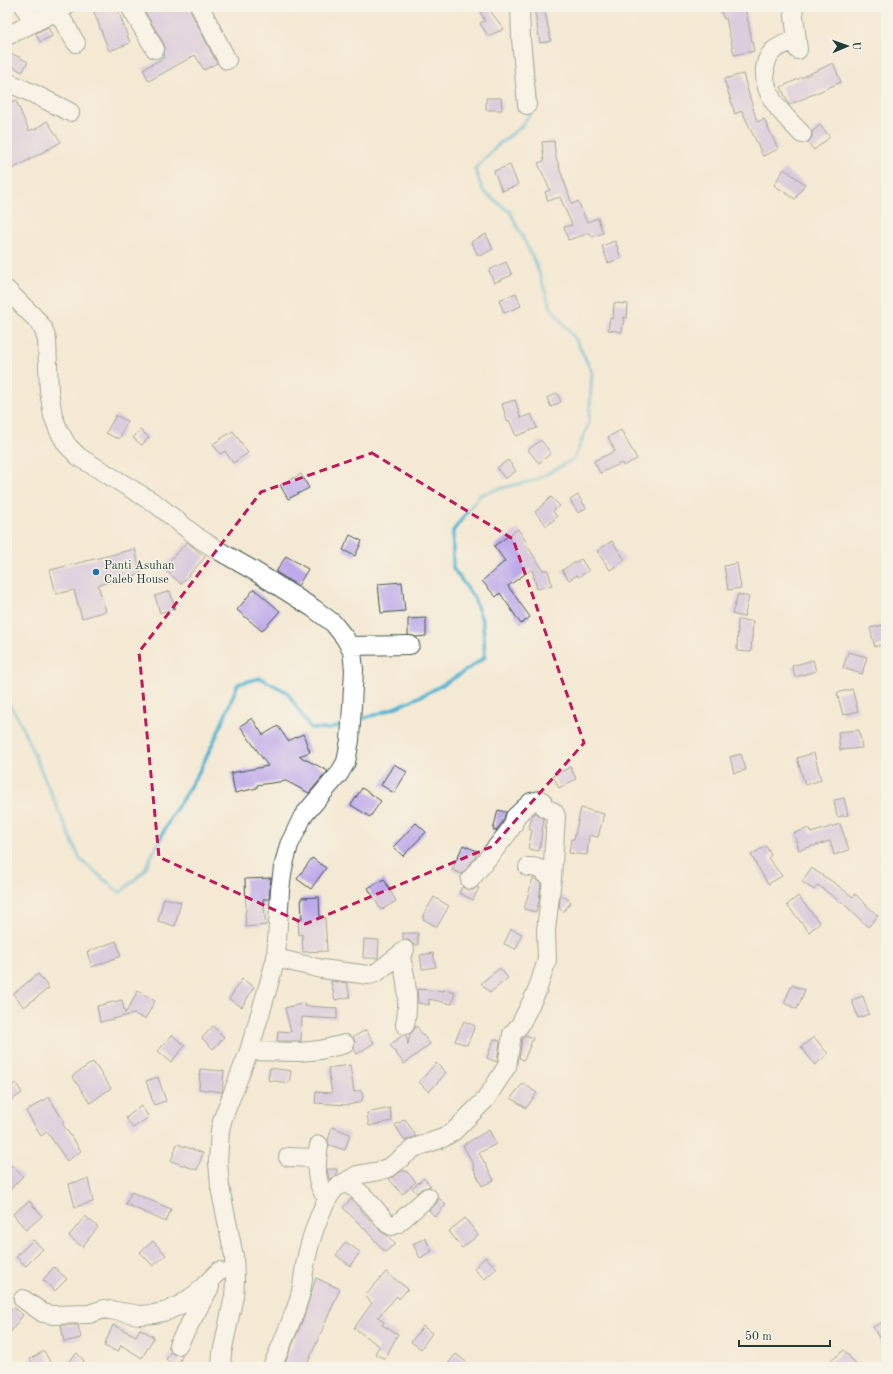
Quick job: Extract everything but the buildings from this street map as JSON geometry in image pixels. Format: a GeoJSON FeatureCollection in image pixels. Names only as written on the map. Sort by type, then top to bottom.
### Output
{"type":"FeatureCollection","features":[{"type":"Feature","properties":{"kind":"street"},"geometry":{"type":"LineString","coordinates":[[130,7],[155,49]]}},
{"type":"Feature","properties":{"kind":"street"},"geometry":{"type":"LineString","coordinates":[[200,7],[227,60]]}},
{"type":"Feature","properties":{"kind":"street"},"geometry":{"type":"LineString","coordinates":[[793,7],[797,44],[773,51],[768,58],[765,78],[766,87],[774,103],[802,134]]}},
{"type":"Feature","properties":{"kind":"street"},"geometry":{"type":"LineString","coordinates":[[7,36],[28,15],[61,9],[76,43]]}},
{"type":"Feature","properties":{"kind":"street"},"geometry":{"type":"LineString","coordinates":[[520,10],[527,106]]}},
{"type":"Feature","properties":{"kind":"street"},"geometry":{"type":"LineString","coordinates":[[7,82],[70,112]]}},
{"type":"Feature","properties":{"kind":"street"},"geometry":{"type":"LineString","coordinates":[[7,290],[43,328],[47,340],[53,416],[67,445],[78,457],[156,504],[200,539],[313,608],[333,624],[345,638],[352,651],[354,670],[350,740],[346,762],[339,774],[303,816],[289,845],[283,868],[280,890],[276,958],[249,1051],[223,1118],[219,1140],[220,1187],[234,1256],[235,1281],[234,1296],[222,1353],[221,1367]]}},
{"type":"Feature","properties":{"kind":"street"},"geometry":{"type":"LineString","coordinates":[[349,646],[410,645]]}},
{"type":"Feature","properties":{"kind":"street"},"geometry":{"type":"LineString","coordinates":[[272,1367],[298,1303],[312,1236],[327,1198],[335,1188],[351,1177],[390,1168],[414,1148],[443,1138],[454,1131],[486,1099],[507,1066],[512,1034],[520,1025],[537,991],[547,960],[546,930],[552,879],[556,816],[554,812],[545,808],[540,800],[532,802],[515,817],[508,834],[470,880]]}},
{"type":"Feature","properties":{"kind":"street"},"geometry":{"type":"LineString","coordinates":[[528,867],[534,866],[540,868],[552,879]]}},
{"type":"Feature","properties":{"kind":"street"},"geometry":{"type":"LineString","coordinates":[[276,958],[322,969],[369,975],[376,973],[403,952],[408,993],[408,1010],[405,1025]]}},
{"type":"Feature","properties":{"kind":"street"},"geometry":{"type":"LineString","coordinates":[[249,1051],[300,1052],[320,1050],[344,1044]]}},
{"type":"Feature","properties":{"kind":"street"},"geometry":{"type":"LineString","coordinates":[[288,1157],[318,1152],[317,1181],[321,1191],[327,1198]]}},
{"type":"Feature","properties":{"kind":"street"},"geometry":{"type":"LineString","coordinates":[[342,1184],[351,1186],[362,1195],[388,1224],[392,1226],[397,1224],[428,1197]]}},
{"type":"Feature","properties":{"kind":"street"},"geometry":{"type":"LineString","coordinates":[[23,1300],[43,1313],[53,1315],[89,1314],[104,1309],[140,1315],[154,1314],[180,1306],[196,1294],[234,1256]]}},
{"type":"Feature","properties":{"kind":"street"},"geometry":{"type":"LineString","coordinates":[[178,1345],[219,1271]]}},
{"type":"Feature","properties":{"kind":"highlighted area"},"geometry":{"type":"Polygon","coordinates":[[[372,453],[513,539],[584,743],[493,846],[305,924],[159,857],[139,652],[261,492],[372,453]]]}},
{"type":"Feature","properties":{"kind":"waterway"},"geometry":{"type":"LineString","coordinates":[[356,721],[407,703],[424,695],[455,678],[485,657],[483,623],[474,598],[453,568],[453,531],[480,495],[536,480],[574,459],[589,423],[592,372],[576,340],[550,306],[536,264],[510,212],[483,191],[475,169],[498,145],[521,127],[538,103],[533,45],[529,28]]}},
{"type":"Feature","properties":{"kind":"waterway"},"geometry":{"type":"LineString","coordinates":[[7,701],[18,718],[80,859],[120,893],[144,871],[170,819],[200,770],[217,735],[238,684],[260,678],[287,692],[310,728],[328,729],[347,724]]}},
{"type":"Feature","properties":{"kind":"place","name":"Panti Asuhan Caleb House"},"geometry":{"type":"Point","coordinates":[96,572]}}]}
